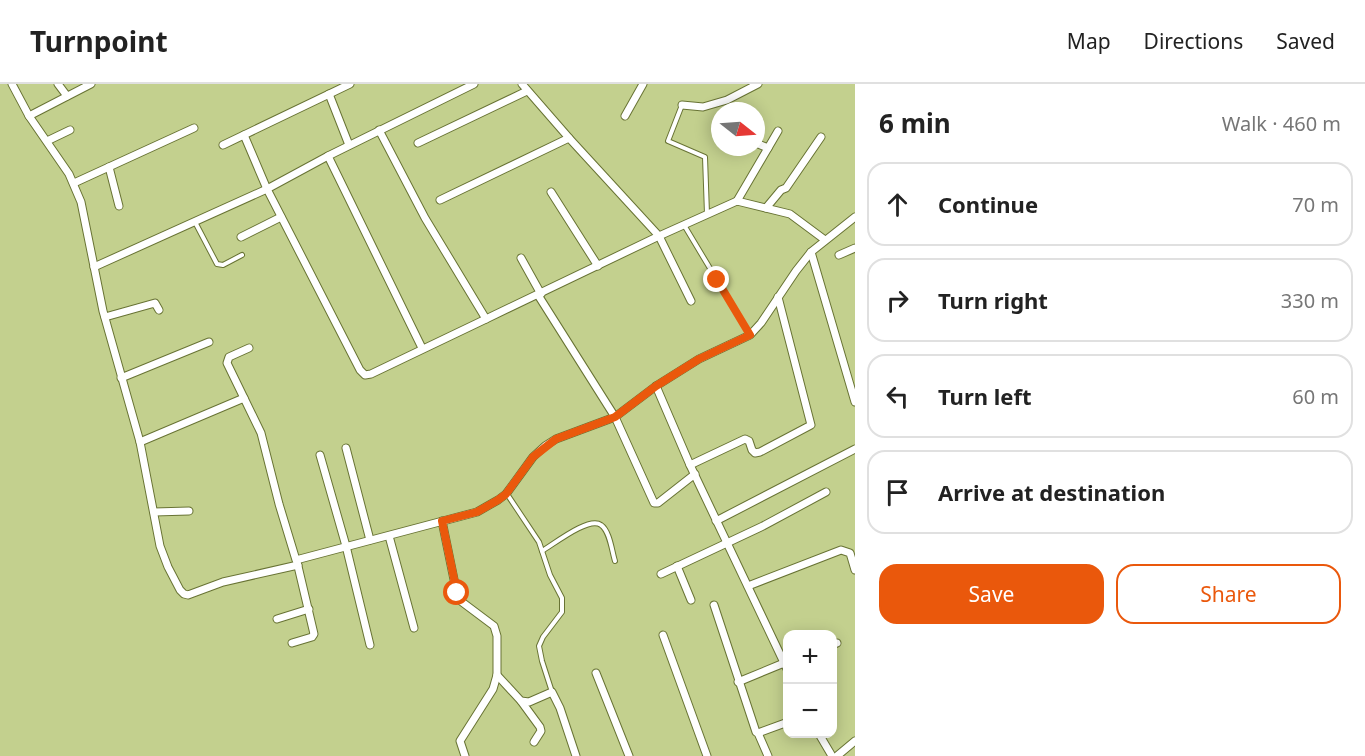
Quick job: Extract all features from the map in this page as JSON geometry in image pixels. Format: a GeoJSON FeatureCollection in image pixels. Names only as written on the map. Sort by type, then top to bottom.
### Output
{"type":"FeatureCollection","features":[{"type":"Feature","properties":{"kind":"street"},"geometry":{"type":"LineString","coordinates":[[12,84],[29,116],[74,183],[81,202],[105,317],[140,442],[160,546],[168,567],[184,594],[297,563],[346,546],[477,512],[506,494],[528,463],[545,446],[556,439],[615,417],[656,386],[699,359],[750,335],[811,252],[855,217]]}},
{"type":"Feature","properties":{"kind":"street"},"geometry":{"type":"LineString","coordinates":[[58,84],[67,96]]}},
{"type":"Feature","properties":{"kind":"street"},"geometry":{"type":"LineString","coordinates":[[29,116],[91,84]]}},
{"type":"Feature","properties":{"kind":"street"},"geometry":{"type":"LineString","coordinates":[[224,145],[350,84]]}},
{"type":"Feature","properties":{"kind":"street"},"geometry":{"type":"LineString","coordinates":[[94,267],[267,189],[349,145],[474,84]]}},
{"type":"Feature","properties":{"kind":"street"},"geometry":{"type":"LineString","coordinates":[[522,84],[659,236],[691,301]]}},
{"type":"Feature","properties":{"kind":"street"},"geometry":{"type":"LineString","coordinates":[[625,116],[643,84]]}},
{"type":"Feature","properties":{"kind":"street"},"geometry":{"type":"LineString","coordinates":[[682,105],[703,107],[727,100],[758,84]]}},
{"type":"Feature","properties":{"kind":"street"},"geometry":{"type":"LineString","coordinates":[[418,143],[527,91]]}},
{"type":"Feature","properties":{"kind":"street"},"geometry":{"type":"LineString","coordinates":[[329,94],[349,145]]}},
{"type":"Feature","properties":{"kind":"street"},"geometry":{"type":"LineString","coordinates":[[74,183],[194,128]]}},
{"type":"Feature","properties":{"kind":"street"},"geometry":{"type":"LineString","coordinates":[[47,141],[70,129]]}},
{"type":"Feature","properties":{"kind":"street"},"geometry":{"type":"LineString","coordinates":[[379,130],[425,218],[486,319]]}},
{"type":"Feature","properties":{"kind":"street"},"geometry":{"type":"LineString","coordinates":[[737,201],[778,131]]}},
{"type":"Feature","properties":{"kind":"street"},"geometry":{"type":"LineString","coordinates":[[244,135],[281,217],[360,370],[365,375],[737,201],[790,214],[825,240]]}},
{"type":"Feature","properties":{"kind":"street"},"geometry":{"type":"LineString","coordinates":[[766,208],[781,190],[786,188],[821,137]]}},
{"type":"Feature","properties":{"kind":"street"},"geometry":{"type":"LineString","coordinates":[[440,200],[569,138]]}},
{"type":"Feature","properties":{"kind":"street"},"geometry":{"type":"LineString","coordinates":[[328,156],[422,348]]}},
{"type":"Feature","properties":{"kind":"street"},"geometry":{"type":"LineString","coordinates":[[109,167],[119,206]]}},
{"type":"Feature","properties":{"kind":"street"},"geometry":{"type":"LineString","coordinates":[[551,192],[598,266]]}},
{"type":"Feature","properties":{"kind":"street"},"geometry":{"type":"LineString","coordinates":[[240,237],[281,217]]}},
{"type":"Feature","properties":{"kind":"street"},"geometry":{"type":"LineString","coordinates":[[839,255],[855,248]]}},
{"type":"Feature","properties":{"kind":"street"},"geometry":{"type":"LineString","coordinates":[[811,252],[855,402]]}},
{"type":"Feature","properties":{"kind":"street"},"geometry":{"type":"LineString","coordinates":[[522,258],[539,294],[615,417],[654,503],[658,503],[695,474]]}},
{"type":"Feature","properties":{"kind":"street"},"geometry":{"type":"LineString","coordinates":[[690,465],[744,439],[749,441],[755,453],[760,452],[811,425],[778,297]]}},
{"type":"Feature","properties":{"kind":"street"},"geometry":{"type":"LineString","coordinates":[[105,317],[155,303],[159,310]]}},
{"type":"Feature","properties":{"kind":"street"},"geometry":{"type":"LineString","coordinates":[[122,378],[209,342]]}},
{"type":"Feature","properties":{"kind":"street"},"geometry":{"type":"LineString","coordinates":[[249,348],[229,357],[227,363],[261,433],[309,609],[314,636],[292,643]]}},
{"type":"Feature","properties":{"kind":"street"},"geometry":{"type":"LineString","coordinates":[[656,386],[690,465],[783,661]]}},
{"type":"Feature","properties":{"kind":"street"},"geometry":{"type":"LineString","coordinates":[[140,442],[244,398]]}},
{"type":"Feature","properties":{"kind":"street"},"geometry":{"type":"LineString","coordinates":[[346,448],[370,540]]}},
{"type":"Feature","properties":{"kind":"street"},"geometry":{"type":"LineString","coordinates":[[716,521],[855,449]]}},
{"type":"Feature","properties":{"kind":"street"},"geometry":{"type":"LineString","coordinates":[[320,455],[346,546],[370,645]]}},
{"type":"Feature","properties":{"kind":"street"},"geometry":{"type":"LineString","coordinates":[[661,574],[826,492]]}},
{"type":"Feature","properties":{"kind":"street"},"geometry":{"type":"LineString","coordinates":[[154,512],[189,511]]}},
{"type":"Feature","properties":{"kind":"street"},"geometry":{"type":"LineString","coordinates":[[442,521],[458,599],[489,621],[496,630],[497,675],[486,702],[460,741],[465,756]]}},
{"type":"Feature","properties":{"kind":"street"},"geometry":{"type":"LineString","coordinates":[[389,536],[414,628]]}},
{"type":"Feature","properties":{"kind":"street"},"geometry":{"type":"LineString","coordinates":[[748,586],[841,550],[850,553],[855,570]]}},
{"type":"Feature","properties":{"kind":"street"},"geometry":{"type":"LineString","coordinates":[[676,566],[691,600]]}},
{"type":"Feature","properties":{"kind":"street"},"geometry":{"type":"LineString","coordinates":[[714,605],[738,682],[756,732],[768,756]]}},
{"type":"Feature","properties":{"kind":"street"},"geometry":{"type":"LineString","coordinates":[[277,619],[309,609]]}},
{"type":"Feature","properties":{"kind":"street"},"geometry":{"type":"LineString","coordinates":[[663,635],[707,756]]}},
{"type":"Feature","properties":{"kind":"street"},"geometry":{"type":"LineString","coordinates":[[738,682],[783,668]]}},
{"type":"Feature","properties":{"kind":"street"},"geometry":{"type":"LineString","coordinates":[[596,673],[629,756]]}},
{"type":"Feature","properties":{"kind":"street"},"geometry":{"type":"LineString","coordinates":[[497,675],[521,701],[540,727],[534,742]]}},
{"type":"Feature","properties":{"kind":"street"},"geometry":{"type":"LineString","coordinates":[[521,701],[529,702],[552,692],[560,708],[576,756]]}},
{"type":"Feature","properties":{"kind":"street"},"geometry":{"type":"LineString","coordinates":[[758,733],[783,724]]}},
{"type":"Feature","properties":{"kind":"street"},"geometry":{"type":"LineString","coordinates":[[821,738],[832,756]]}},
{"type":"Feature","properties":{"kind":"street"},"geometry":{"type":"LineString","coordinates":[[837,756],[855,741]]}},
{"type":"Feature","properties":{"kind":"lane"},"geometry":{"type":"LineString","coordinates":[[682,105],[668,141],[705,157],[706,214]]}},
{"type":"Feature","properties":{"kind":"lane"},"geometry":{"type":"LineString","coordinates":[[195,221],[217,264],[223,265],[242,255]]}},
{"type":"Feature","properties":{"kind":"lane"},"geometry":{"type":"LineString","coordinates":[[684,225],[750,335]]}},
{"type":"Feature","properties":{"kind":"lane"},"geometry":{"type":"LineString","coordinates":[[506,494],[539,542],[563,605],[559,617],[543,637],[539,646],[552,692]]}},
{"type":"Feature","properties":{"kind":"lane"},"geometry":{"type":"LineString","coordinates":[[542,550],[590,523],[601,525],[606,531],[615,561]]}},
{"type":"Feature","properties":{"kind":"route"},"geometry":{"type":"LineString","coordinates":[[457,593],[442,521],[477,512],[498,500],[506,494],[533,457],[556,439],[615,417],[656,386],[699,359],[750,335],[717,280]]}}]}
